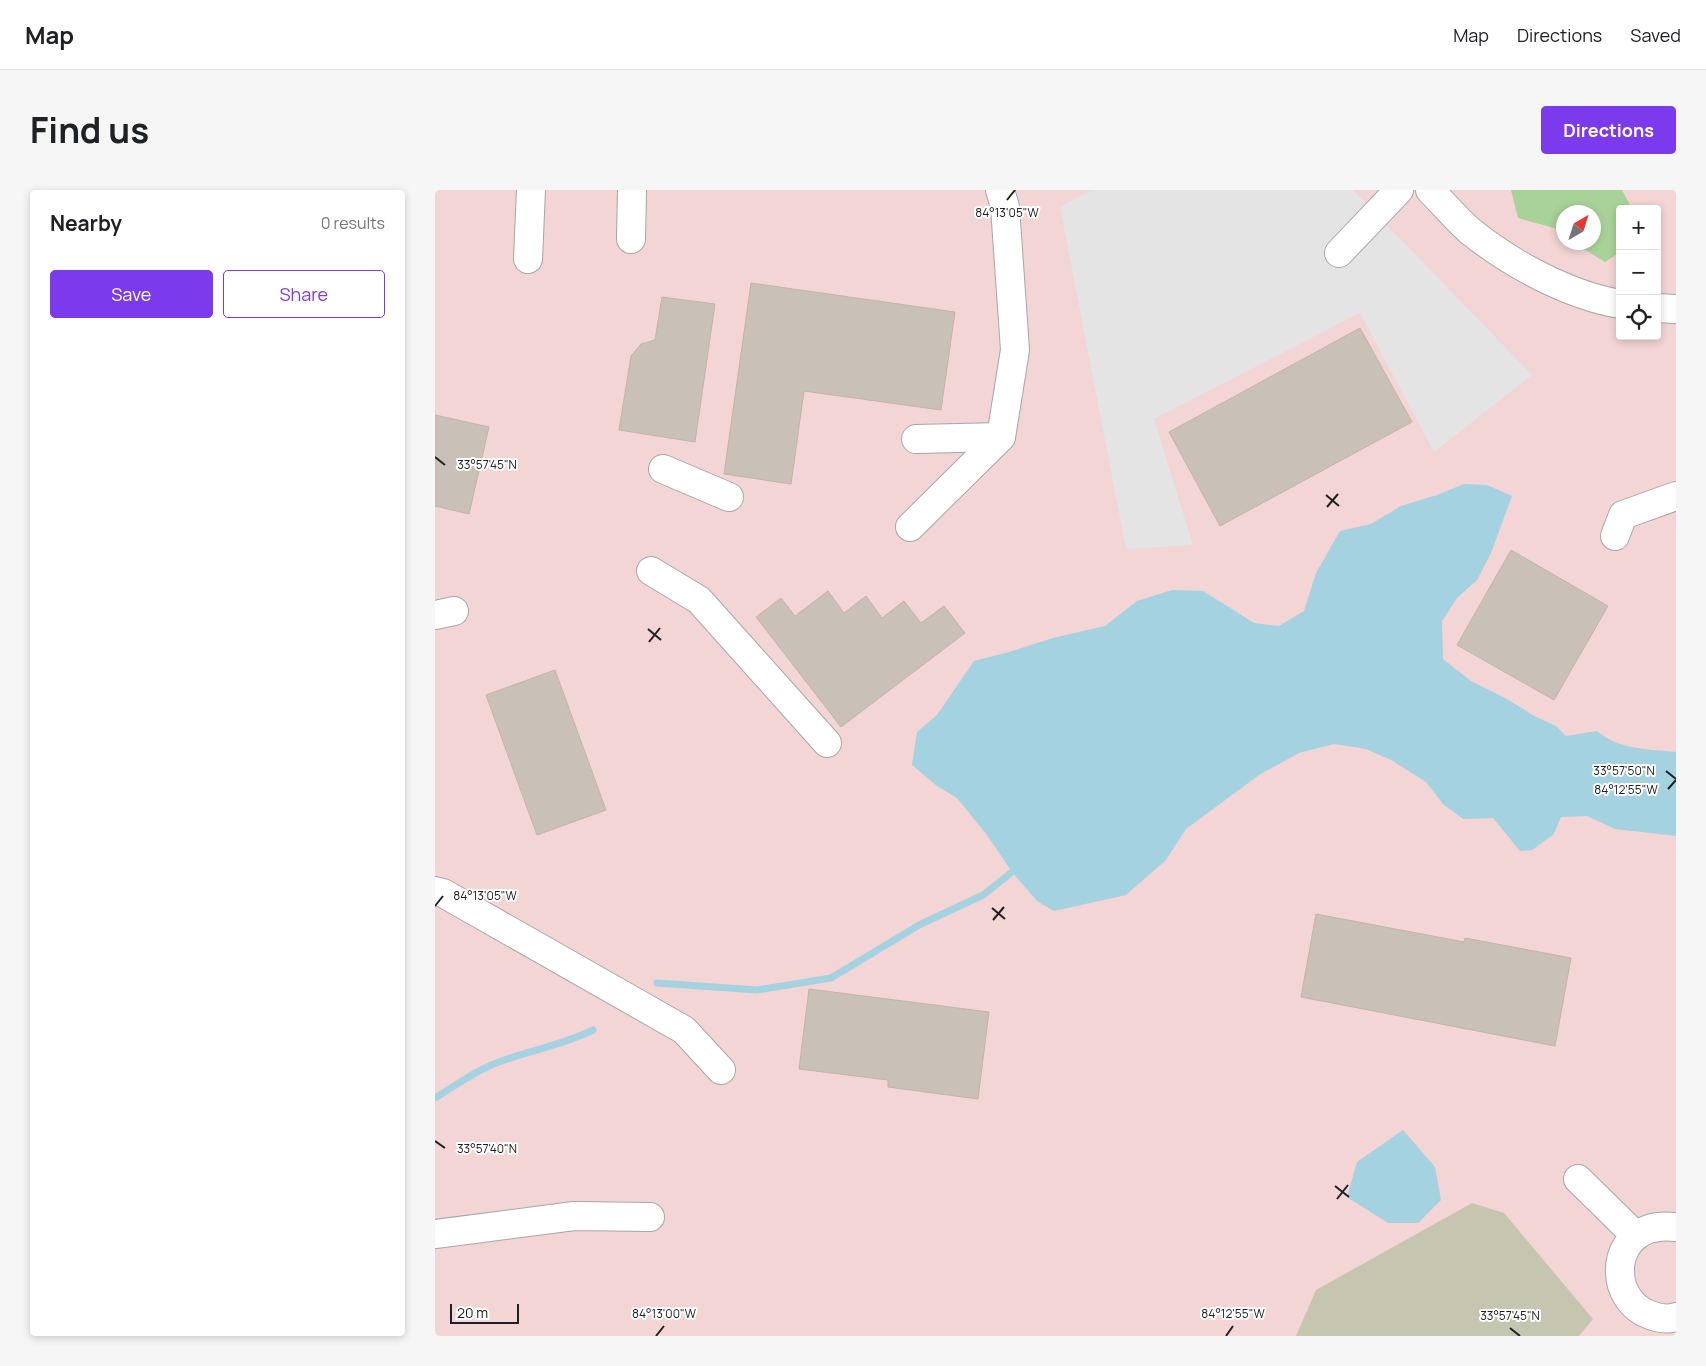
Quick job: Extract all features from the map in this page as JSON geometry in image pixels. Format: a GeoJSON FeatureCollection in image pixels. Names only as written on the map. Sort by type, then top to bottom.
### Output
{"type":"FeatureCollection","features":[{"type":"Feature","properties":{"kind":"street"},"geometry":{"type":"LineString","coordinates":[[528,258],[531,190]]}},
{"type":"Feature","properties":{"kind":"street"},"geometry":{"type":"LineString","coordinates":[[631,239],[632,190]]}},
{"type":"Feature","properties":{"kind":"street"},"geometry":{"type":"LineString","coordinates":[[910,526],[1001,437],[1015,350],[1005,207],[1000,190]]}},
{"type":"Feature","properties":{"kind":"street"},"geometry":{"type":"LineString","coordinates":[[1339,253],[1399,190]]}},
{"type":"Feature","properties":{"kind":"street"},"geometry":{"type":"LineString","coordinates":[[1430,190],[1470,230],[1525,270],[1605,301],[1616,303]]}},
{"type":"Feature","properties":{"kind":"street"},"geometry":{"type":"LineString","coordinates":[[1661,308],[1676,309]]}},
{"type":"Feature","properties":{"kind":"street"},"geometry":{"type":"LineString","coordinates":[[916,439],[1001,437]]}},
{"type":"Feature","properties":{"kind":"street"},"geometry":{"type":"LineString","coordinates":[[663,469],[729,497]]}},
{"type":"Feature","properties":{"kind":"street"},"geometry":{"type":"LineString","coordinates":[[1615,536],[1623,516],[1676,496]]}},
{"type":"Feature","properties":{"kind":"street"},"geometry":{"type":"LineString","coordinates":[[651,571],[699,600],[827,743]]}},
{"type":"Feature","properties":{"kind":"street"},"geometry":{"type":"LineString","coordinates":[[435,891],[443,893],[684,1030],[721,1070]]}},
{"type":"Feature","properties":{"kind":"street"},"geometry":{"type":"LineString","coordinates":[[1579,1179],[1636,1236]]}},
{"type":"Feature","properties":{"kind":"street"},"geometry":{"type":"LineString","coordinates":[[435,1234],[574,1216],[650,1217]]}},
{"type":"Feature","properties":{"kind":"street"},"geometry":{"type":"LineString","coordinates":[[1676,1227],[1662,1226],[1648,1229],[1636,1236],[1626,1248],[1620,1261],[1619,1276],[1623,1290],[1631,1303],[1643,1312],[1657,1318],[1676,1317]]}},
{"type":"Feature","properties":{"kind":"shaded area"},"geometry":{"type":"Polygon","coordinates":[[[435,190],[1676,190],[1676,1336],[435,1336],[435,190]]]}},
{"type":"Feature","properties":{"kind":"shaded area"},"geometry":{"type":"Polygon","coordinates":[[[1091,190],[1353,190],[1532,375],[1434,452],[1360,313],[1154,419],[1193,545],[1126,549],[1060,207],[1091,190]]]}},
{"type":"Feature","properties":{"kind":"shaded area"},"geometry":{"type":"Polygon","coordinates":[[[1472,1203],[1504,1213],[1593,1319],[1579,1336],[1296,1336],[1316,1290],[1472,1203]]]}},
{"type":"Feature","properties":{"kind":"green space"},"geometry":{"type":"Polygon","coordinates":[[[1511,190],[1622,190],[1630,205],[1616,205],[1616,255],[1605,262],[1585,250],[1601,250],[1601,205],[1556,205],[1556,228],[1518,218],[1511,190]]]}},
{"type":"Feature","properties":{"kind":"water"},"geometry":{"type":"Polygon","coordinates":[[[1464,484],[1487,485],[1512,496],[1491,553],[1477,580],[1457,598],[1442,621],[1443,659],[1471,681],[1556,726],[1566,736],[1597,731],[1615,742],[1625,745],[1676,752],[1676,836],[1615,829],[1587,816],[1561,817],[1554,834],[1532,850],[1520,851],[1493,818],[1463,819],[1443,804],[1426,782],[1393,761],[1366,749],[1334,744],[1299,753],[1259,775],[1186,829],[1166,860],[1126,895],[1054,911],[1037,901],[1012,872],[987,835],[957,798],[937,786],[912,765],[917,732],[937,715],[974,661],[1053,638],[1105,626],[1137,601],[1172,590],[1203,591],[1254,623],[1279,626],[1304,611],[1316,573],[1340,531],[1371,524],[1401,506],[1464,484]]]}},
{"type":"Feature","properties":{"kind":"water"},"geometry":{"type":"Polygon","coordinates":[[[1403,1130],[1435,1167],[1441,1200],[1418,1223],[1388,1223],[1347,1197],[1357,1162],[1403,1130]]]}},
{"type":"Feature","properties":{"kind":"building"},"geometry":{"type":"Polygon","coordinates":[[[751,283],[955,312],[941,410],[804,391],[791,484],[724,474],[751,283]]]}},
{"type":"Feature","properties":{"kind":"building"},"geometry":{"type":"Polygon","coordinates":[[[662,297],[715,304],[695,442],[619,430],[631,356],[641,344],[655,340],[662,297]]]}},
{"type":"Feature","properties":{"kind":"building"},"geometry":{"type":"Polygon","coordinates":[[[1360,328],[1412,422],[1220,526],[1169,432],[1360,328]]]}},
{"type":"Feature","properties":{"kind":"building"},"geometry":{"type":"Polygon","coordinates":[[[435,415],[489,427],[469,514],[435,506],[435,415]]]}},
{"type":"Feature","properties":{"kind":"building"},"geometry":{"type":"Polygon","coordinates":[[[1511,550],[1608,606],[1554,700],[1457,645],[1511,550]]]}},
{"type":"Feature","properties":{"kind":"building"},"geometry":{"type":"Polygon","coordinates":[[[828,591],[844,613],[866,596],[882,618],[904,601],[921,623],[944,606],[965,633],[841,727],[756,617],[781,598],[795,616],[828,591]]]}},
{"type":"Feature","properties":{"kind":"building"},"geometry":{"type":"Polygon","coordinates":[[[555,670],[606,810],[537,835],[486,695],[555,670]]]}},
{"type":"Feature","properties":{"kind":"building"},"geometry":{"type":"Polygon","coordinates":[[[1316,914],[1464,942],[1465,938],[1571,958],[1555,1046],[1301,997],[1316,914]]]}},
{"type":"Feature","properties":{"kind":"building"},"geometry":{"type":"Polygon","coordinates":[[[809,989],[989,1012],[978,1099],[888,1087],[888,1080],[799,1069],[809,989]]]}},
{"type":"Feature","properties":{"kind":"waterway"},"geometry":{"type":"LineString","coordinates":[[657,983],[757,990],[831,978],[919,925],[983,895],[1012,872]]}},
{"type":"Feature","properties":{"kind":"waterway"},"geometry":{"type":"LineString","coordinates":[[435,1098],[490,1065],[570,1040],[593,1030]]}}]}
